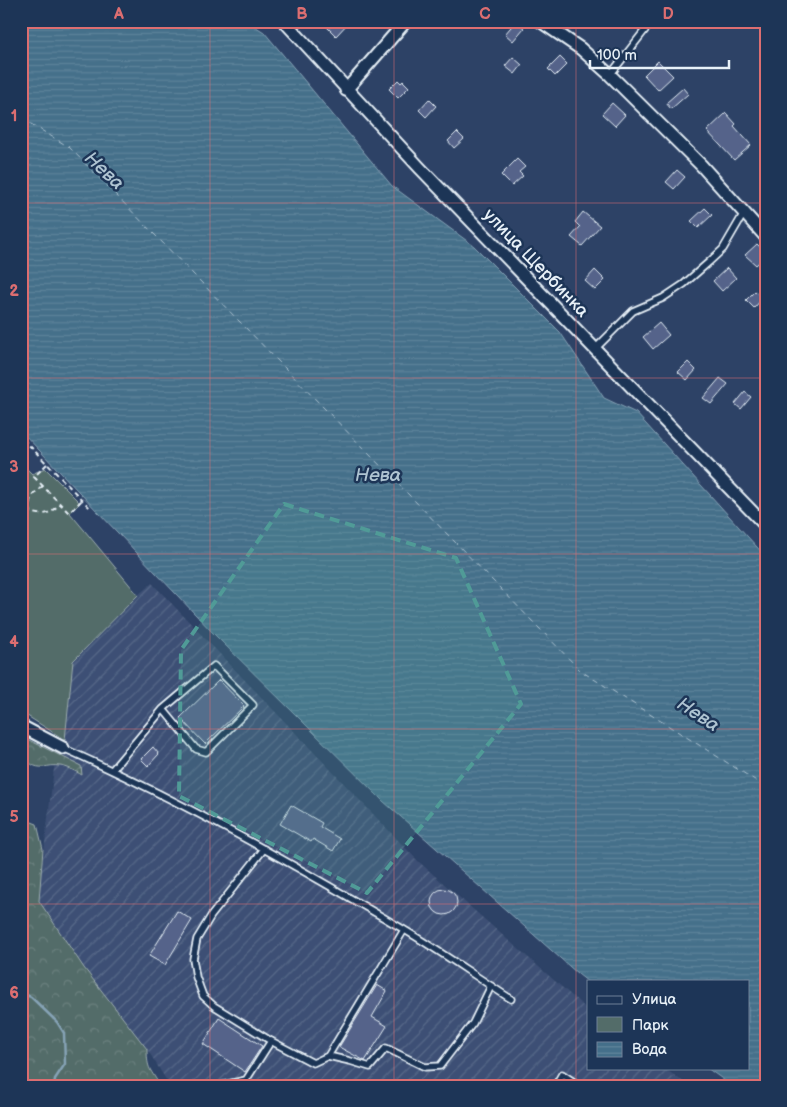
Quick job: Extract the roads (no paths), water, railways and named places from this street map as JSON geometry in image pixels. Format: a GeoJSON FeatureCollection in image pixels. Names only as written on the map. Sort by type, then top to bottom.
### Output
{"type":"FeatureCollection","features":[{"type":"Feature","properties":{"kind":"street","name":"улица Щербинка"},"geometry":{"type":"LineString","coordinates":[[284,21],[346,90],[766,526]]}},
{"type":"Feature","properties":{"kind":"street"},"geometry":{"type":"LineString","coordinates":[[346,90],[406,21]]}},
{"type":"Feature","properties":{"kind":"street"},"geometry":{"type":"LineString","coordinates":[[540,21],[581,49],[610,74],[701,165],[766,237]]}},
{"type":"Feature","properties":{"kind":"street"},"geometry":{"type":"LineString","coordinates":[[21,726],[63,748]]}},
{"type":"Feature","properties":{"kind":"lane"},"geometry":{"type":"LineString","coordinates":[[610,74],[652,21]]}},
{"type":"Feature","properties":{"kind":"lane"},"geometry":{"type":"LineString","coordinates":[[595,349],[633,311],[663,298],[684,284],[709,262],[723,249],[744,213]]}},
{"type":"Feature","properties":{"kind":"lane"},"geometry":{"type":"LineString","coordinates":[[112,770],[163,709],[214,666],[253,705],[206,752],[196,749],[163,709]]}},
{"type":"Feature","properties":{"kind":"lane"},"geometry":{"type":"LineString","coordinates":[[63,748],[112,770],[264,849],[404,930],[511,999]]}},
{"type":"Feature","properties":{"kind":"lane"},"geometry":{"type":"LineString","coordinates":[[264,849],[211,916],[196,939],[193,959],[196,977],[203,996],[214,1006],[271,1041],[313,1063],[328,1056],[404,930]]}},
{"type":"Feature","properties":{"kind":"lane"},"geometry":{"type":"LineString","coordinates":[[328,1056],[370,1068],[386,1048],[425,1067],[440,1066],[473,1023],[491,986]]}},
{"type":"Feature","properties":{"kind":"lane"},"geometry":{"type":"LineString","coordinates":[[219,1086],[246,1080],[271,1041]]}},
{"type":"Feature","properties":{"kind":"lane"},"geometry":{"type":"LineString","coordinates":[[555,1086],[562,1074],[580,1086]]}},
{"type":"Feature","properties":{"kind":"water","name":"Нева"},"geometry":{"type":"Polygon","coordinates":[[[21,21],[247,21],[264,32],[392,186],[474,246],[560,332],[604,398],[636,413],[766,557],[766,1086],[732,1086],[710,1070],[750,1070],[750,980],[587,981],[383,801],[215,635],[21,431],[21,21]]]}},
{"type":"Feature","properties":{"kind":"waterway"},"geometry":{"type":"LineString","coordinates":[[21,993],[31,997],[57,1022],[64,1033],[65,1064],[55,1079],[54,1086]]}}]}
